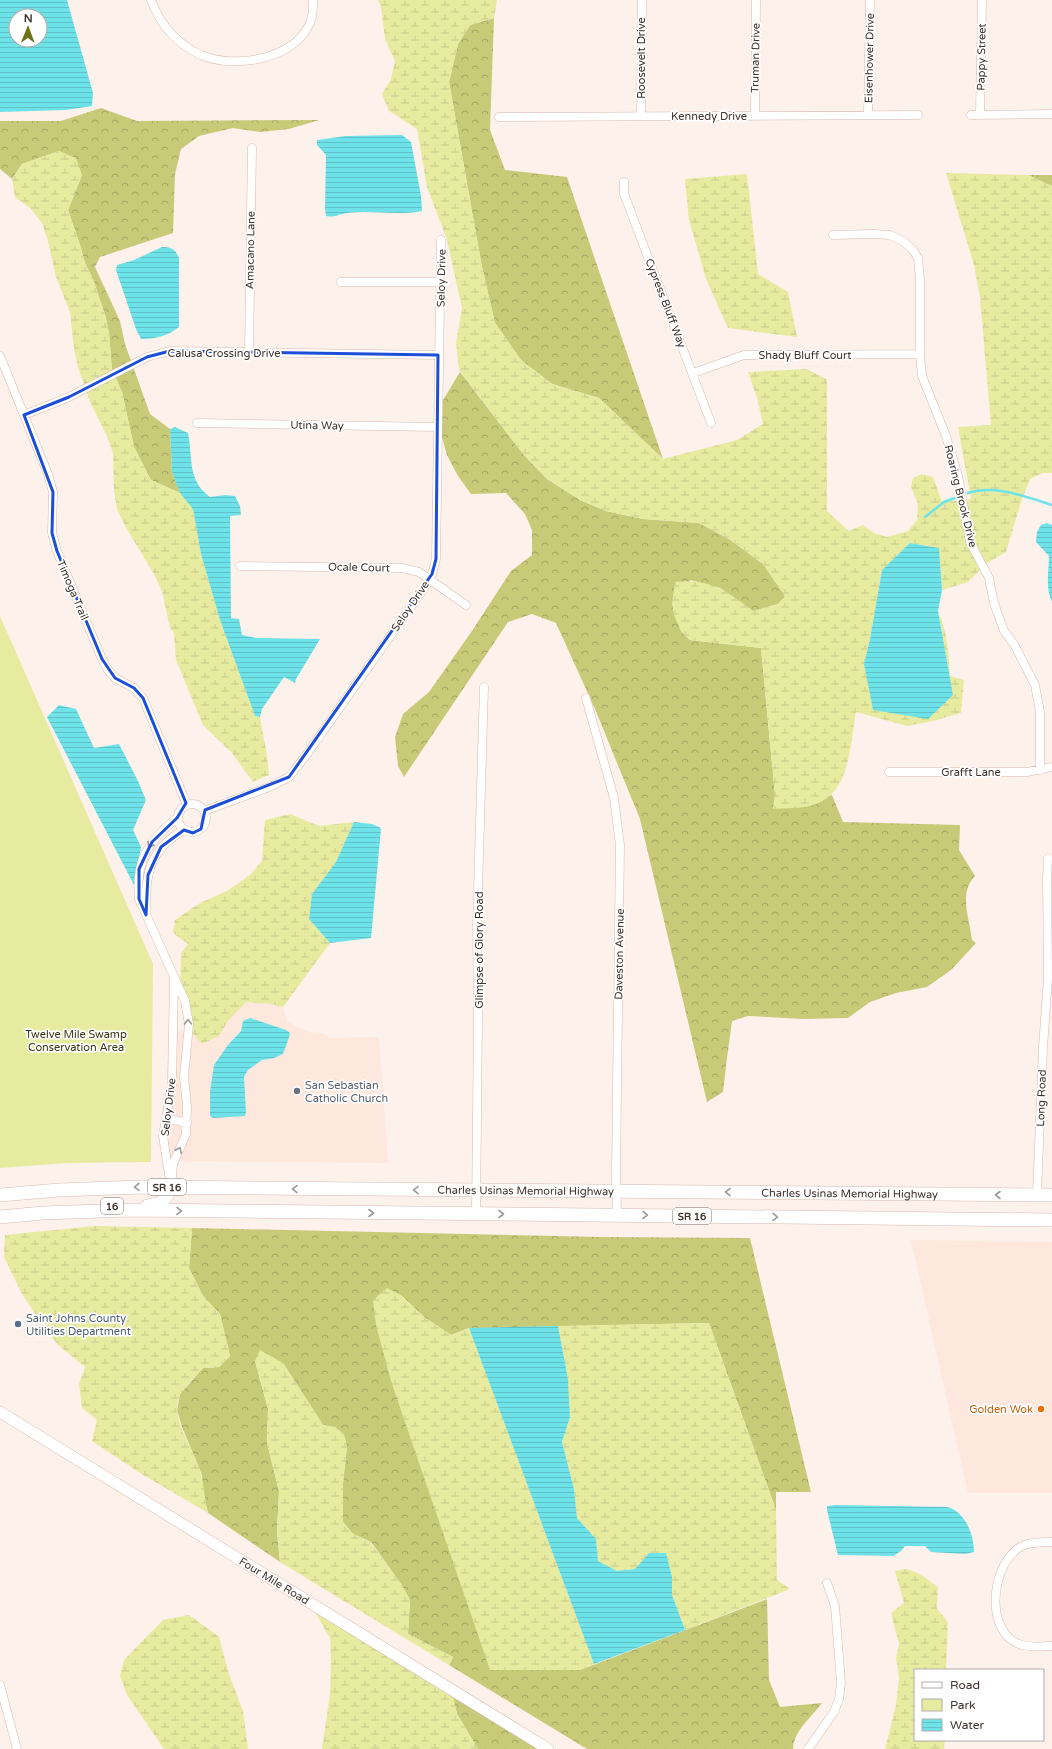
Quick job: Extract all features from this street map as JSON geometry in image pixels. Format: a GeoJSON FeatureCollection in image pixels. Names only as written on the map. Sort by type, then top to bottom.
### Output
{"type":"FeatureCollection","features":[{"type":"Feature","properties":{"kind":"highway","name":"Charles Usinas Memorial Highway"},"geometry":{"type":"LineString","coordinates":[[0,1195],[59,1190],[141,1186],[476,1191],[618,1191],[1052,1196]]}},
{"type":"Feature","properties":{"kind":"highway","name":"16"},"geometry":{"type":"LineString","coordinates":[[44,1213],[57,1209],[156,1205],[162,1203],[171,1187]]}},
{"type":"Feature","properties":{"kind":"highway","name":"Charles Usinas Memorial Highway"},"geometry":{"type":"LineString","coordinates":[[0,1217],[44,1213],[130,1210],[617,1214],[942,1220],[1052,1220]]}},
{"type":"Feature","properties":{"kind":"main road","name":"Four Mile Road"},"geometry":{"type":"LineString","coordinates":[[0,1412],[548,1749]]}},
{"type":"Feature","properties":{"kind":"street"},"geometry":{"type":"LineString","coordinates":[[151,0],[156,12],[169,32],[184,45],[202,55],[236,61],[274,55],[290,48],[300,39],[309,26],[313,12],[313,0]]}},
{"type":"Feature","properties":{"kind":"street","name":"Roosevelt Drive"},"geometry":{"type":"LineString","coordinates":[[641,116],[642,0]]}},
{"type":"Feature","properties":{"kind":"street","name":"Truman Drive"},"geometry":{"type":"LineString","coordinates":[[755,116],[756,0]]}},
{"type":"Feature","properties":{"kind":"street","name":"Eisenhower Drive"},"geometry":{"type":"LineString","coordinates":[[868,115],[870,0]]}},
{"type":"Feature","properties":{"kind":"street","name":"Pappy Street"},"geometry":{"type":"LineString","coordinates":[[980,115],[982,0]]}},
{"type":"Feature","properties":{"kind":"street"},"geometry":{"type":"LineString","coordinates":[[971,115],[1052,114]]}},
{"type":"Feature","properties":{"kind":"street","name":"Kennedy Drive"},"geometry":{"type":"LineString","coordinates":[[499,117],[918,115]]}},
{"type":"Feature","properties":{"kind":"street","name":"Amacano Lane"},"geometry":{"type":"LineString","coordinates":[[249,352],[252,148]]}},
{"type":"Feature","properties":{"kind":"street","name":"Cypress Bluff Way"},"geometry":{"type":"LineString","coordinates":[[624,182],[624,194],[711,423]]}},
{"type":"Feature","properties":{"kind":"street","name":"Roaring Brook Drive"},"geometry":{"type":"LineString","coordinates":[[833,235],[890,235],[903,241],[913,250],[918,258],[920,280],[920,354],[922,376],[946,436],[958,476],[970,542],[989,578],[994,603],[1004,631],[1014,644],[1035,685],[1040,712],[1040,770]]}},
{"type":"Feature","properties":{"kind":"street","name":"Seloy Drive"},"geometry":{"type":"LineString","coordinates":[[146,914],[148,875],[154,857],[169,839],[184,830],[193,833],[202,829],[206,820],[204,811],[272,786],[289,777],[307,754],[430,578],[436,559],[441,240]]}},
{"type":"Feature","properties":{"kind":"street"},"geometry":{"type":"LineString","coordinates":[[341,282],[441,282]]}},
{"type":"Feature","properties":{"kind":"street","name":"Calusa Crossing Drive"},"geometry":{"type":"LineString","coordinates":[[24,415],[69,397],[147,357],[170,351],[438,355]]}},
{"type":"Feature","properties":{"kind":"street","name":"Shady Bluff Court"},"geometry":{"type":"LineString","coordinates":[[693,373],[744,355],[920,354]]}},
{"type":"Feature","properties":{"kind":"street","name":"Timoga Trail"},"geometry":{"type":"LineString","coordinates":[[0,356],[48,474],[53,492],[52,533],[57,551],[99,653],[108,670],[115,678],[134,688],[143,698],[187,805]]}},
{"type":"Feature","properties":{"kind":"street","name":"Utina Way"},"geometry":{"type":"LineString","coordinates":[[197,423],[437,427]]}},
{"type":"Feature","properties":{"kind":"street","name":"Ocale Court"},"geometry":{"type":"LineString","coordinates":[[240,566],[402,568],[419,572],[430,578],[466,605]]}},
{"type":"Feature","properties":{"kind":"street","name":"Glimpse of Glory Road"},"geometry":{"type":"LineString","coordinates":[[476,1214],[478,1019],[477,925],[484,686]]}},
{"type":"Feature","properties":{"kind":"street","name":"Daveston Avenue"},"geometry":{"type":"LineString","coordinates":[[586,698],[614,798],[620,845],[616,1172],[618,1191],[617,1214]]}},
{"type":"Feature","properties":{"kind":"street","name":"Grafft Lane"},"geometry":{"type":"LineString","coordinates":[[889,772],[1027,772],[1052,767]]}},
{"type":"Feature","properties":{"kind":"street"},"geometry":{"type":"LineString","coordinates":[[187,805],[196,805],[204,811]]}},
{"type":"Feature","properties":{"kind":"street","name":"Seloy Drive"},"geometry":{"type":"LineString","coordinates":[[171,1187],[173,1164],[186,1134],[187,1123],[184,1077],[189,1024],[185,1001],[139,899],[137,882],[139,870],[152,842],[161,831],[177,818],[180,810],[187,805]]}},
{"type":"Feature","properties":{"kind":"street"},"geometry":{"type":"LineString","coordinates":[[177,818],[178,823],[184,830]]}},
{"type":"Feature","properties":{"kind":"street","name":"Long Road"},"geometry":{"type":"LineString","coordinates":[[1037,1195],[1042,1046],[1048,978],[1046,885],[1048,858]]}},
{"type":"Feature","properties":{"kind":"street","name":"Seloy Drive"},"geometry":{"type":"LineString","coordinates":[[171,1187],[163,1136],[172,1084],[174,976]]}},
{"type":"Feature","properties":{"kind":"street"},"geometry":{"type":"LineString","coordinates":[[166,1118],[187,1123]]}},
{"type":"Feature","properties":{"kind":"street"},"geometry":{"type":"LineString","coordinates":[[1052,1542],[1022,1546],[1011,1556],[998,1578],[995,1592],[996,1613],[1000,1627],[1008,1637],[1019,1644],[1052,1646]]}},
{"type":"Feature","properties":{"kind":"street"},"geometry":{"type":"LineString","coordinates":[[808,1749],[834,1712],[839,1699],[841,1683],[835,1606],[827,1583]]}},
{"type":"Feature","properties":{"kind":"street"},"geometry":{"type":"LineString","coordinates":[[0,1685],[17,1749]]}},
{"type":"Feature","properties":{"kind":"highlighted area"},"geometry":{"type":"Polygon","coordinates":[[[170,351],[438,355],[436,559],[432,574],[289,777],[205,810],[201,829],[193,833],[184,830],[161,847],[148,875],[146,915],[139,899],[139,869],[152,842],[177,818],[186,803],[143,698],[134,688],[115,678],[102,659],[57,551],[52,533],[53,492],[24,415],[69,397],[147,357],[170,351]]]}},
{"type":"Feature","properties":{"kind":"shaded area"},"geometry":{"type":"Polygon","coordinates":[[[246,1002],[271,1004],[283,1007],[287,1022],[312,1033],[325,1034],[330,1038],[379,1037],[388,1163],[162,1161],[161,1119],[167,1084],[168,1038],[187,1027],[195,1037],[219,1036],[228,1021],[246,1002]],[[242,1024],[241,1031],[234,1037],[245,1089],[244,1077],[248,1070],[262,1060],[274,1058],[284,1051],[284,1046],[289,1040],[242,1024]]]}},
{"type":"Feature","properties":{"kind":"shaded area"},"geometry":{"type":"Polygon","coordinates":[[[911,1240],[1052,1242],[1052,1493],[968,1493],[911,1240]]]}},
{"type":"Feature","properties":{"kind":"green space"},"geometry":{"type":"Polygon","coordinates":[[[378,0],[497,0],[494,18],[470,25],[458,44],[449,82],[482,267],[495,323],[521,360],[552,384],[599,398],[663,459],[737,440],[763,424],[757,398],[748,372],[806,369],[827,379],[827,511],[849,531],[863,525],[874,533],[887,537],[908,531],[917,520],[918,504],[911,487],[913,478],[922,474],[933,477],[942,502],[971,499],[958,427],[991,425],[980,298],[974,265],[946,173],[1028,175],[1052,186],[1052,473],[1043,473],[1030,479],[1022,499],[1006,552],[987,563],[968,582],[942,590],[939,548],[910,543],[882,570],[864,664],[953,695],[938,611],[944,627],[947,643],[950,676],[964,680],[961,713],[933,721],[907,726],[856,712],[847,765],[836,788],[828,798],[811,806],[801,808],[773,809],[775,795],[761,648],[690,640],[681,631],[674,615],[672,604],[675,582],[687,581],[708,584],[726,592],[753,611],[778,604],[785,596],[763,564],[729,539],[699,523],[643,519],[606,511],[580,500],[547,479],[523,454],[459,370],[456,343],[462,308],[447,240],[427,187],[417,129],[389,111],[382,94],[391,79],[395,61],[385,39],[381,7],[378,0]]]}},
{"type":"Feature","properties":{"kind":"green space"},"geometry":{"type":"Polygon","coordinates":[[[494,18],[490,130],[505,170],[567,177],[663,459],[599,398],[552,384],[521,360],[495,323],[482,267],[449,82],[458,44],[470,25],[494,18]]]}},
{"type":"Feature","properties":{"kind":"green space"},"geometry":{"type":"Polygon","coordinates":[[[101,108],[137,121],[319,120],[289,129],[260,132],[233,128],[199,136],[181,149],[175,174],[173,233],[100,257],[95,267],[120,321],[125,344],[150,414],[170,429],[172,472],[180,493],[151,480],[134,447],[122,392],[112,370],[109,333],[105,315],[93,279],[85,263],[68,210],[82,175],[59,151],[22,164],[12,179],[0,169],[0,121],[61,121],[101,108]]]}},
{"type":"Feature","properties":{"kind":"green space"},"geometry":{"type":"Polygon","coordinates":[[[59,151],[76,158],[82,175],[68,210],[85,263],[93,279],[105,315],[109,333],[112,370],[122,392],[134,447],[151,480],[180,493],[193,508],[201,554],[220,620],[255,716],[260,717],[269,775],[253,782],[232,753],[203,725],[176,660],[174,633],[170,628],[162,591],[117,509],[114,491],[113,453],[107,436],[90,402],[78,367],[74,349],[70,312],[56,277],[48,241],[42,223],[30,208],[15,197],[12,179],[22,164],[59,151]]]}},
{"type":"Feature","properties":{"kind":"green space"},"geometry":{"type":"Polygon","coordinates":[[[747,174],[758,274],[788,292],[797,337],[728,328],[706,279],[689,220],[685,179],[747,174]]]}},
{"type":"Feature","properties":{"kind":"green space"},"geometry":{"type":"Polygon","coordinates":[[[1028,175],[1052,175],[1052,186],[1028,175]]]}},
{"type":"Feature","properties":{"kind":"green space"},"geometry":{"type":"Polygon","coordinates":[[[460,372],[523,454],[547,479],[580,500],[606,511],[643,519],[699,523],[729,539],[763,564],[785,596],[778,604],[753,611],[720,588],[690,580],[681,631],[690,640],[761,648],[775,795],[773,809],[832,795],[843,822],[960,825],[959,850],[975,876],[967,890],[966,907],[972,940],[976,943],[951,970],[927,987],[896,993],[870,1002],[848,1018],[803,1019],[748,1016],[732,1021],[723,1092],[707,1102],[640,819],[595,709],[556,623],[532,614],[508,622],[404,777],[398,766],[395,737],[403,714],[429,692],[472,631],[511,571],[532,555],[532,530],[525,514],[506,493],[471,494],[458,476],[447,455],[440,430],[440,405],[460,372]]]}},
{"type":"Feature","properties":{"kind":"green space","name":"Twelve Mile Swamp Conservation Area"},"geometry":{"type":"Polygon","coordinates":[[[0,616],[153,964],[151,1162],[67,1163],[0,1168],[0,616]]]}},
{"type":"Feature","properties":{"kind":"green space"},"geometry":{"type":"Polygon","coordinates":[[[290,814],[319,826],[354,822],[336,862],[312,894],[309,919],[330,943],[283,1007],[271,1004],[246,1002],[228,1021],[219,1036],[202,1044],[187,1027],[190,1006],[180,990],[181,953],[188,944],[173,933],[175,920],[200,903],[227,891],[250,875],[262,861],[265,820],[290,814]]]}},
{"type":"Feature","properties":{"kind":"green space"},"geometry":{"type":"Polygon","coordinates":[[[95,1226],[192,1228],[189,1268],[203,1296],[220,1314],[230,1356],[219,1367],[203,1368],[183,1390],[178,1401],[177,1410],[179,1420],[200,1471],[208,1513],[140,1473],[92,1441],[97,1420],[82,1408],[79,1384],[85,1367],[58,1345],[51,1336],[47,1325],[36,1315],[22,1294],[4,1257],[5,1235],[95,1226]]]}},
{"type":"Feature","properties":{"kind":"green space"},"geometry":{"type":"Polygon","coordinates":[[[192,1228],[600,1237],[750,1238],[811,1492],[776,1492],[776,1510],[709,1323],[469,1328],[451,1335],[424,1317],[401,1295],[580,1670],[767,1599],[769,1680],[780,1707],[822,1703],[796,1736],[793,1749],[587,1749],[449,1665],[453,1657],[408,1634],[410,1600],[401,1584],[371,1542],[353,1534],[343,1522],[343,1483],[347,1447],[335,1427],[323,1425],[283,1363],[255,1361],[268,1409],[267,1443],[279,1491],[277,1532],[280,1562],[208,1513],[203,1494],[202,1475],[182,1427],[177,1410],[180,1394],[203,1368],[219,1367],[230,1356],[220,1314],[203,1296],[189,1268],[192,1228]]]}},
{"type":"Feature","properties":{"kind":"green space"},"geometry":{"type":"Polygon","coordinates":[[[387,1288],[401,1295],[424,1317],[451,1335],[469,1328],[594,1664],[580,1670],[490,1670],[391,1381],[376,1325],[373,1300],[387,1288]]]}},
{"type":"Feature","properties":{"kind":"green space"},"geometry":{"type":"Polygon","coordinates":[[[709,1323],[776,1510],[777,1580],[790,1589],[685,1630],[672,1595],[672,1577],[649,1553],[635,1569],[617,1571],[598,1561],[596,1539],[577,1518],[574,1489],[562,1442],[570,1417],[568,1379],[558,1326],[709,1323]]]}},
{"type":"Feature","properties":{"kind":"green space"},"geometry":{"type":"Polygon","coordinates":[[[260,1350],[283,1363],[323,1425],[335,1427],[344,1434],[347,1446],[343,1483],[343,1522],[353,1534],[370,1542],[401,1584],[410,1600],[408,1634],[453,1657],[449,1665],[280,1562],[277,1532],[279,1491],[267,1443],[268,1409],[255,1361],[260,1350]]]}},
{"type":"Feature","properties":{"kind":"green space"},"geometry":{"type":"Polygon","coordinates":[[[907,1569],[920,1574],[938,1587],[937,1609],[948,1622],[946,1669],[914,1669],[914,1741],[945,1741],[944,1749],[885,1749],[896,1705],[899,1678],[896,1658],[899,1644],[891,1613],[904,1603],[895,1571],[907,1569]]]}},
{"type":"Feature","properties":{"kind":"green space"},"geometry":{"type":"Polygon","coordinates":[[[315,1612],[453,1696],[457,1714],[478,1749],[322,1749],[330,1694],[330,1638],[315,1612]]]}},
{"type":"Feature","properties":{"kind":"green space"},"geometry":{"type":"Polygon","coordinates":[[[189,1615],[219,1637],[229,1674],[243,1711],[248,1749],[164,1749],[127,1695],[120,1676],[124,1660],[163,1620],[189,1615]]]}},
{"type":"Feature","properties":{"kind":"green space"},"geometry":{"type":"Polygon","coordinates":[[[453,1696],[539,1749],[478,1749],[457,1714],[453,1696]]]}},
{"type":"Feature","properties":{"kind":"water"},"geometry":{"type":"Polygon","coordinates":[[[0,0],[67,0],[93,93],[92,106],[66,110],[0,112],[0,0]]]}},
{"type":"Feature","properties":{"kind":"water"},"geometry":{"type":"Polygon","coordinates":[[[402,135],[411,142],[421,196],[422,211],[403,213],[356,212],[332,217],[326,216],[326,155],[317,145],[317,140],[346,136],[402,135]]]}},
{"type":"Feature","properties":{"kind":"water"},"geometry":{"type":"Polygon","coordinates":[[[162,247],[173,249],[179,258],[179,327],[170,333],[161,336],[141,339],[136,329],[116,270],[117,265],[134,260],[162,247]]]}},
{"type":"Feature","properties":{"kind":"water"},"geometry":{"type":"Polygon","coordinates":[[[175,427],[188,433],[194,476],[203,490],[210,497],[225,495],[235,496],[240,506],[241,515],[230,516],[231,618],[239,619],[242,635],[256,638],[320,639],[295,683],[284,677],[262,709],[260,717],[255,716],[220,620],[201,554],[193,509],[180,493],[172,472],[170,429],[175,427]]]}},
{"type":"Feature","properties":{"kind":"water"},"geometry":{"type":"Polygon","coordinates":[[[1047,523],[1052,525],[1052,602],[1048,585],[1049,556],[1036,542],[1037,532],[1041,525],[1047,523]]]}},
{"type":"Feature","properties":{"kind":"water"},"geometry":{"type":"Polygon","coordinates":[[[910,543],[939,548],[942,590],[938,611],[953,695],[928,719],[873,710],[864,664],[882,570],[910,543]]]}},
{"type":"Feature","properties":{"kind":"water"},"geometry":{"type":"Polygon","coordinates":[[[59,705],[76,709],[94,748],[119,744],[146,800],[133,830],[141,847],[134,885],[47,717],[59,705]]]}},
{"type":"Feature","properties":{"kind":"water"},"geometry":{"type":"Polygon","coordinates":[[[354,822],[372,824],[381,828],[371,938],[330,943],[309,919],[312,894],[336,862],[354,822]]]}},
{"type":"Feature","properties":{"kind":"water"},"geometry":{"type":"Polygon","coordinates":[[[250,1018],[286,1030],[290,1033],[288,1041],[283,1054],[274,1058],[262,1060],[248,1070],[244,1077],[245,1116],[213,1118],[210,1116],[210,1091],[214,1065],[228,1045],[241,1031],[243,1021],[250,1018]]]}},
{"type":"Feature","properties":{"kind":"water"},"geometry":{"type":"Polygon","coordinates":[[[558,1326],[568,1379],[570,1417],[562,1442],[574,1489],[577,1518],[596,1539],[598,1561],[617,1571],[635,1569],[649,1553],[666,1553],[672,1577],[672,1595],[685,1630],[594,1664],[469,1328],[558,1326]]]}},
{"type":"Feature","properties":{"kind":"water"},"geometry":{"type":"Polygon","coordinates":[[[827,1506],[947,1507],[953,1509],[959,1513],[970,1531],[974,1545],[974,1552],[965,1554],[931,1552],[925,1546],[905,1546],[901,1551],[893,1556],[838,1555],[827,1510],[827,1506]]]}},
{"type":"Feature","properties":{"kind":"waterway"},"geometry":{"type":"LineString","coordinates":[[968,493],[989,490],[1000,491],[1021,495],[1052,505]]}},
{"type":"Feature","properties":{"kind":"waterway"},"geometry":{"type":"LineString","coordinates":[[925,517],[944,502],[955,498]]}},
{"type":"Feature","properties":{"kind":"place","name":"San Sebastian Catholic Church"},"geometry":{"type":"Point","coordinates":[297,1091]}},
{"type":"Feature","properties":{"kind":"place","name":"Saint Johns County Utilities Department"},"geometry":{"type":"Point","coordinates":[18,1324]}},
{"type":"Feature","properties":{"kind":"place","name":"Golden Wok"},"geometry":{"type":"Point","coordinates":[1041,1409]}}]}
